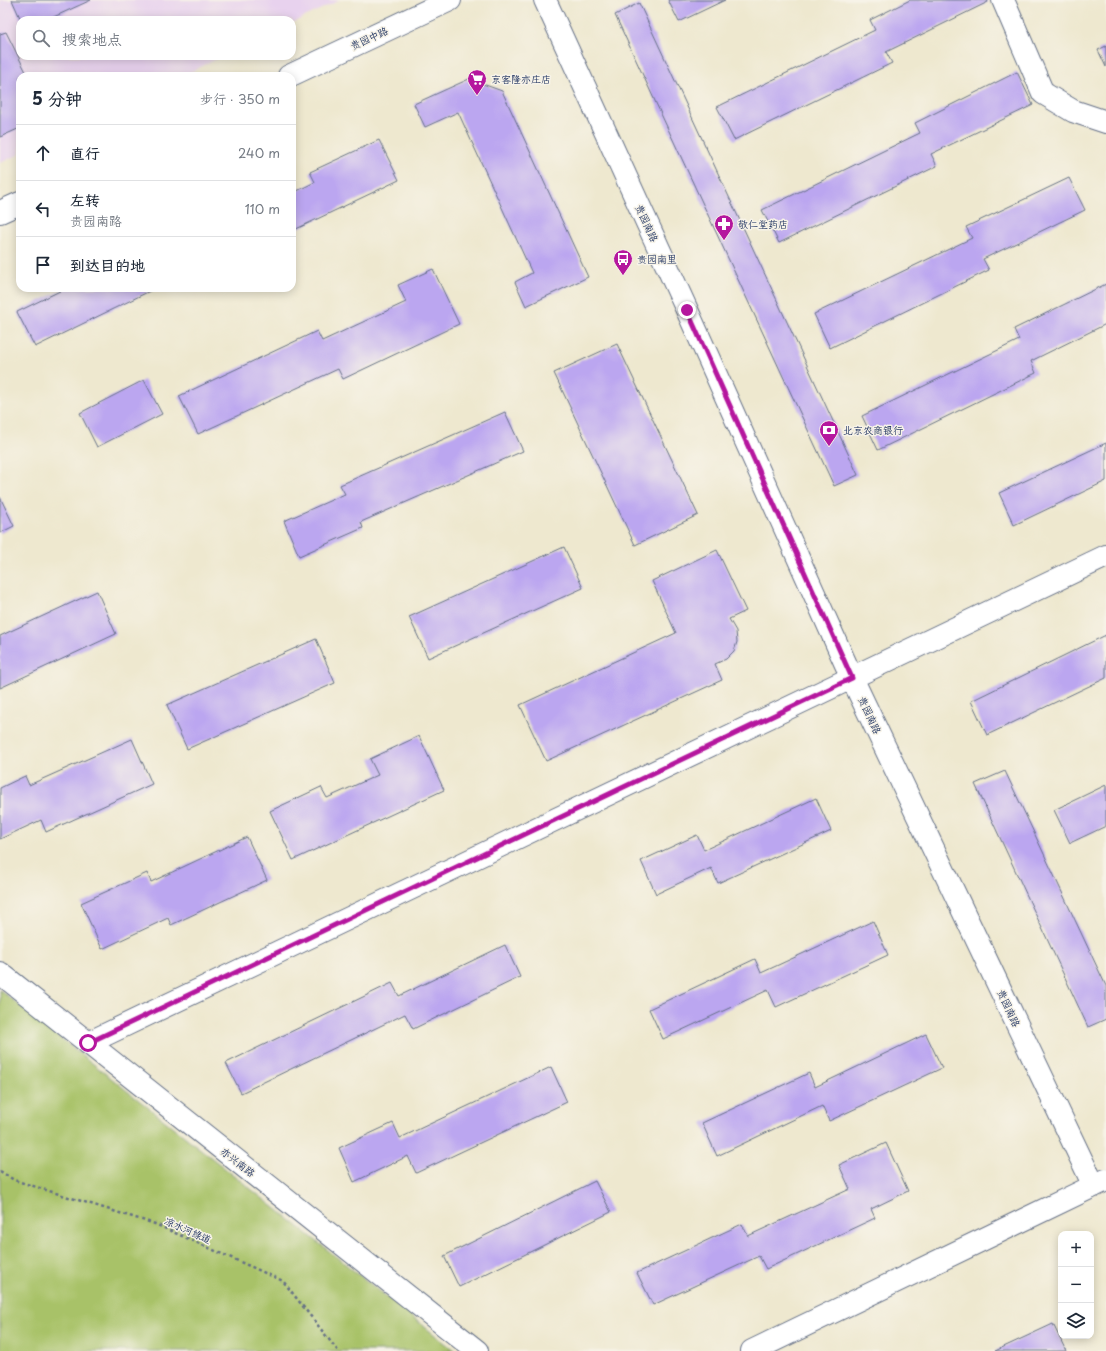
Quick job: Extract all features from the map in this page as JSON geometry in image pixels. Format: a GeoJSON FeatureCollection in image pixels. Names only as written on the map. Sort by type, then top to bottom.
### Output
{"type":"FeatureCollection","features":[{"type":"Feature","properties":{"kind":"street","name":"贵园中路"},"geometry":{"type":"LineString","coordinates":[[296,72],[450,0]]}},
{"type":"Feature","properties":{"kind":"street","name":"贵园南路"},"geometry":{"type":"LineString","coordinates":[[545,0],[687,310],[852,678],[1100,1183]]}},
{"type":"Feature","properties":{"kind":"street"},"geometry":{"type":"LineString","coordinates":[[1003,0],[1043,93],[1073,111],[1106,122]]}},
{"type":"Feature","properties":{"kind":"street"},"geometry":{"type":"LineString","coordinates":[[0,212],[16,205]]}},
{"type":"Feature","properties":{"kind":"street"},"geometry":{"type":"LineString","coordinates":[[88,1043],[1106,556]]}},
{"type":"Feature","properties":{"kind":"street","name":"亦兴南路"},"geometry":{"type":"LineString","coordinates":[[0,972],[477,1351]]}},
{"type":"Feature","properties":{"kind":"street"},"geometry":{"type":"LineString","coordinates":[[752,1351],[1100,1183]]}},
{"type":"Feature","properties":{"kind":"path","name":"凉水河绿道"},"geometry":{"type":"LineString","coordinates":[[0,1171],[14,1180],[155,1224],[283,1281],[338,1351]]}},
{"type":"Feature","properties":{"kind":"shaded area"},"geometry":{"type":"Polygon","coordinates":[[[0,0],[340,0],[296,21],[296,16],[16,16],[16,60],[215,60],[190,72],[16,72],[16,156],[0,163],[0,0]]]}},
{"type":"Feature","properties":{"kind":"green space"},"geometry":{"type":"Polygon","coordinates":[[[0,990],[455,1351],[0,1351],[0,990]]]}},
{"type":"Feature","properties":{"kind":"building"},"geometry":{"type":"Polygon","coordinates":[[[12,0],[91,0],[56,16],[19,16],[12,0]]]}},
{"type":"Feature","properties":{"kind":"building"},"geometry":{"type":"Polygon","coordinates":[[[668,0],[725,0],[679,22],[668,0]]]}},
{"type":"Feature","properties":{"kind":"building"},"geometry":{"type":"Polygon","coordinates":[[[910,0],[987,0],[988,2],[886,52],[892,63],[734,140],[717,107],[875,30],[870,20],[910,0]]]}},
{"type":"Feature","properties":{"kind":"building"},"geometry":{"type":"Polygon","coordinates":[[[639,3],[858,475],[834,486],[615,15],[639,3]]]}},
{"type":"Feature","properties":{"kind":"building"},"geometry":{"type":"Polygon","coordinates":[[[6,32],[16,52],[16,60],[20,60],[26,72],[16,72],[16,130],[0,137],[0,34],[6,32]]]}},
{"type":"Feature","properties":{"kind":"building"},"geometry":{"type":"Polygon","coordinates":[[[1106,46],[1106,67],[1098,50],[1106,46]]]}},
{"type":"Feature","properties":{"kind":"building"},"geometry":{"type":"Polygon","coordinates":[[[1017,72],[1033,105],[931,154],[937,166],[779,243],[762,210],[920,133],[915,123],[1017,72]]]}},
{"type":"Feature","properties":{"kind":"building"},"geometry":{"type":"Polygon","coordinates":[[[469,79],[502,91],[588,277],[526,306],[515,282],[532,273],[458,112],[425,127],[414,104],[469,79]]]}},
{"type":"Feature","properties":{"kind":"building"},"geometry":{"type":"Polygon","coordinates":[[[379,140],[399,180],[296,229],[296,192],[315,182],[310,172],[379,140]]]}},
{"type":"Feature","properties":{"kind":"building"},"geometry":{"type":"Polygon","coordinates":[[[1069,178],[1085,210],[983,259],[989,270],[830,348],[814,314],[972,238],[966,227],[1069,178]]]}},
{"type":"Feature","properties":{"kind":"building"},"geometry":{"type":"Polygon","coordinates":[[[433,269],[459,324],[343,379],[338,369],[198,434],[179,396],[317,331],[322,341],[406,302],[398,285],[433,269]]]}},
{"type":"Feature","properties":{"kind":"building"},"geometry":{"type":"Polygon","coordinates":[[[1106,284],[1106,324],[1031,361],[1036,373],[878,450],[862,416],[1019,340],[1014,329],[1106,284]]]}},
{"type":"Feature","properties":{"kind":"building"},"geometry":{"type":"Polygon","coordinates":[[[58,292],[148,292],[35,347],[17,312],[58,292]]]}},
{"type":"Feature","properties":{"kind":"building"},"geometry":{"type":"Polygon","coordinates":[[[617,344],[698,515],[635,545],[554,373],[617,344]]]}},
{"type":"Feature","properties":{"kind":"building"},"geometry":{"type":"Polygon","coordinates":[[[144,380],[162,414],[97,447],[80,413],[144,380]]]}},
{"type":"Feature","properties":{"kind":"building"},"geometry":{"type":"Polygon","coordinates":[[[505,412],[523,451],[361,522],[363,528],[299,556],[284,521],[345,494],[340,485],[505,412]]]}},
{"type":"Feature","properties":{"kind":"building"},"geometry":{"type":"Polygon","coordinates":[[[1106,443],[1106,481],[1014,525],[999,493],[1106,443]]]}},
{"type":"Feature","properties":{"kind":"building"},"geometry":{"type":"Polygon","coordinates":[[[0,497],[14,526],[0,533],[0,497]]]}},
{"type":"Feature","properties":{"kind":"building"},"geometry":{"type":"Polygon","coordinates":[[[564,547],[583,588],[428,658],[409,617],[564,547]]]}},
{"type":"Feature","properties":{"kind":"building"},"geometry":{"type":"Polygon","coordinates":[[[717,550],[746,611],[729,619],[736,631],[737,642],[734,651],[726,659],[715,664],[722,680],[546,761],[520,705],[676,633],[652,581],[717,550]]]}},
{"type":"Feature","properties":{"kind":"building"},"geometry":{"type":"Polygon","coordinates":[[[97,591],[116,634],[0,688],[0,636],[97,591]]]}},
{"type":"Feature","properties":{"kind":"building"},"geometry":{"type":"Polygon","coordinates":[[[1106,635],[1106,678],[987,735],[971,701],[1106,635]]]}},
{"type":"Feature","properties":{"kind":"building"},"geometry":{"type":"Polygon","coordinates":[[[316,639],[335,683],[187,749],[167,705],[316,639]]]}},
{"type":"Feature","properties":{"kind":"building"},"geometry":{"type":"Polygon","coordinates":[[[419,736],[444,790],[293,860],[270,811],[321,787],[327,798],[378,775],[370,759],[419,736]]]}},
{"type":"Feature","properties":{"kind":"building"},"geometry":{"type":"Polygon","coordinates":[[[132,739],[152,784],[46,832],[41,820],[0,839],[0,788],[25,776],[29,785],[132,739]]]}},
{"type":"Feature","properties":{"kind":"building"},"geometry":{"type":"Polygon","coordinates":[[[1005,771],[1106,986],[1106,1019],[1088,1027],[975,784],[1005,771]]]}},
{"type":"Feature","properties":{"kind":"building"},"geometry":{"type":"Polygon","coordinates":[[[1106,785],[1106,826],[1070,843],[1054,810],[1106,785]]]}},
{"type":"Feature","properties":{"kind":"building"},"geometry":{"type":"Polygon","coordinates":[[[816,798],[831,831],[718,883],[711,868],[656,894],[641,861],[697,835],[704,850],[816,798]]]}},
{"type":"Feature","properties":{"kind":"building"},"geometry":{"type":"Polygon","coordinates":[[[247,837],[267,880],[171,925],[168,918],[102,949],[81,903],[147,873],[151,882],[247,837]]]}},
{"type":"Feature","properties":{"kind":"building"},"geometry":{"type":"Polygon","coordinates":[[[873,921],[888,955],[776,1007],[768,990],[663,1039],[649,1009],[755,959],[761,973],[873,921]]]}},
{"type":"Feature","properties":{"kind":"building"},"geometry":{"type":"Polygon","coordinates":[[[505,945],[520,977],[413,1029],[405,1014],[241,1093],[226,1063],[392,983],[399,996],[505,945]]]}},
{"type":"Feature","properties":{"kind":"building"},"geometry":{"type":"Polygon","coordinates":[[[926,1034],[942,1068],[829,1121],[822,1106],[717,1156],[702,1123],[809,1073],[815,1087],[926,1034]]]}},
{"type":"Feature","properties":{"kind":"building"},"geometry":{"type":"Polygon","coordinates":[[[551,1067],[567,1102],[416,1173],[408,1156],[354,1182],[339,1148],[393,1123],[400,1138],[551,1067]]]}},
{"type":"Feature","properties":{"kind":"building"},"geometry":{"type":"Polygon","coordinates":[[[886,1143],[908,1191],[871,1209],[875,1218],[766,1269],[759,1256],[653,1305],[637,1273],[742,1224],[748,1236],[850,1189],[839,1165],[886,1143]]]}},
{"type":"Feature","properties":{"kind":"building"},"geometry":{"type":"Polygon","coordinates":[[[595,1181],[611,1212],[459,1287],[444,1256],[595,1181]]]}},
{"type":"Feature","properties":{"kind":"building"},"geometry":{"type":"Polygon","coordinates":[[[1053,1324],[1058,1334],[1058,1339],[1060,1339],[1066,1351],[995,1351],[1053,1324]]]}},
{"type":"Feature","properties":{"kind":"place","name":"京客隆亦庄店"},"geometry":{"type":"Point","coordinates":[477,96]}},
{"type":"Feature","properties":{"kind":"place","name":"敬仁堂药店"},"geometry":{"type":"Point","coordinates":[724,241]}},
{"type":"Feature","properties":{"kind":"place","name":"贵园南里"},"geometry":{"type":"Point","coordinates":[623,276]}},
{"type":"Feature","properties":{"kind":"place","name":"北京农商银行"},"geometry":{"type":"Point","coordinates":[829,447]}},
{"type":"Feature","properties":{"kind":"route"},"geometry":{"type":"LineString","coordinates":[[88,1043],[852,678],[687,310]]}}]}
